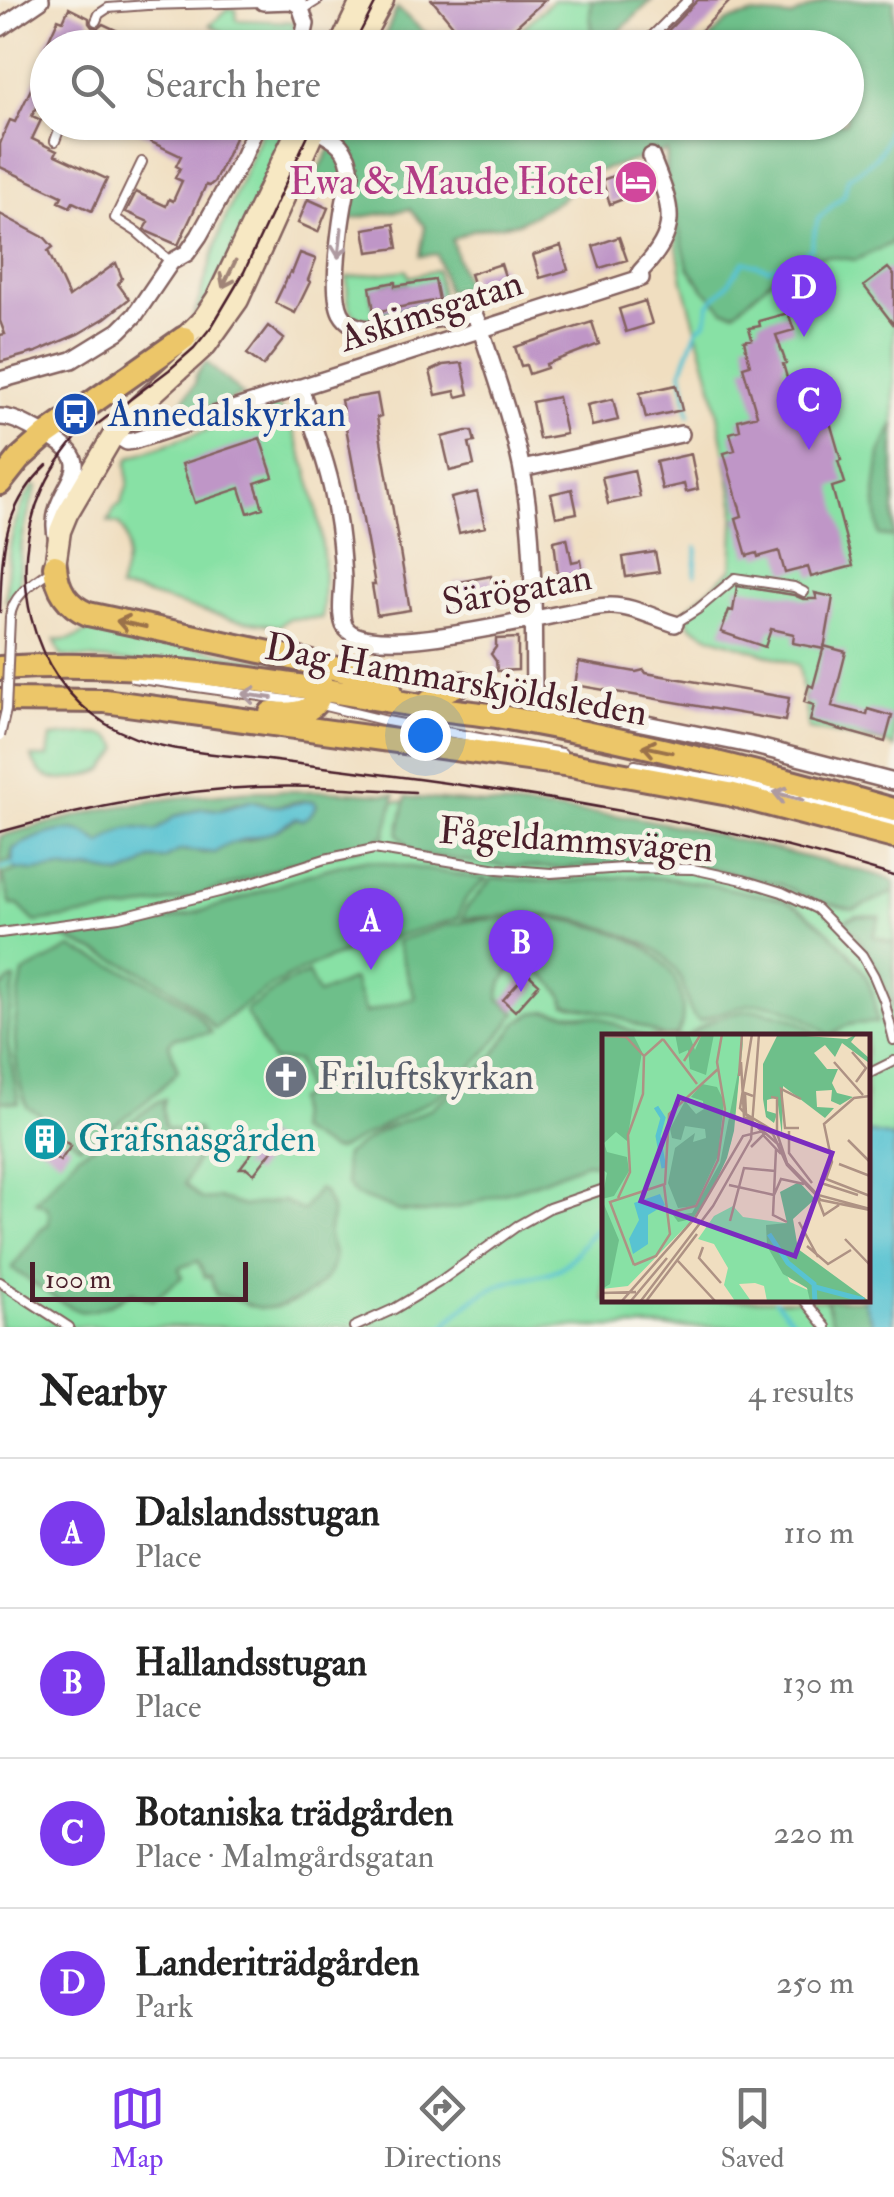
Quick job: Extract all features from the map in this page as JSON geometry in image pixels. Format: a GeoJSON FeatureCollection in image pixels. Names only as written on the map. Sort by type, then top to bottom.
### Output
{"type":"FeatureCollection","features":[{"type":"Feature","properties":{"kind":"main road"},"geometry":{"type":"LineString","coordinates":[[347,30],[362,0]]}},
{"type":"Feature","properties":{"kind":"main road"},"geometry":{"type":"LineString","coordinates":[[367,30],[383,0]]}},
{"type":"Feature","properties":{"kind":"main road"},"geometry":{"type":"LineString","coordinates":[[304,140],[191,345],[114,434],[67,514],[56,555],[58,582],[66,600],[88,614],[346,671],[424,707],[439,693],[462,683]]}},
{"type":"Feature","properties":{"kind":"main road"},"geometry":{"type":"LineString","coordinates":[[0,469],[12,456],[191,345]]}},
{"type":"Feature","properties":{"kind":"main road"},"geometry":{"type":"LineString","coordinates":[[0,482],[37,442]]}},
{"type":"Feature","properties":{"kind":"main road"},"geometry":{"type":"LineString","coordinates":[[152,708],[182,703],[283,714],[304,712],[318,696],[320,680],[314,669],[295,659]]}},
{"type":"Feature","properties":{"kind":"main road","name":"Dag Hammarskjöldsleden"},"geometry":{"type":"LineString","coordinates":[[0,668],[118,665],[196,672],[318,696],[502,717],[738,767],[894,810]]}},
{"type":"Feature","properties":{"kind":"main road","name":"Dag Hammarskjöldsleden"},"geometry":{"type":"LineString","coordinates":[[0,700],[105,701],[571,765],[729,794],[894,837]]}},
{"type":"Feature","properties":{"kind":"street"},"geometry":{"type":"LineString","coordinates":[[0,28],[41,0]]}},
{"type":"Feature","properties":{"kind":"street"},"geometry":{"type":"LineString","coordinates":[[263,1],[297,3],[305,30]]}},
{"type":"Feature","properties":{"kind":"street"},"geometry":{"type":"LineString","coordinates":[[0,380],[54,366],[119,331],[135,315],[171,262],[187,252],[199,236],[250,140]]}},
{"type":"Feature","properties":{"kind":"street"},"geometry":{"type":"LineString","coordinates":[[335,140],[345,150],[351,174],[336,292],[346,320],[367,329],[470,314],[481,330],[522,469],[530,528],[534,696]]}},
{"type":"Feature","properties":{"kind":"street","name":"Askimsgatan"},"geometry":{"type":"LineString","coordinates":[[114,434],[127,442],[641,278],[640,272],[660,247],[670,226],[670,205],[652,156]]}},
{"type":"Feature","properties":{"kind":"street","name":"Särögatan"},"geometry":{"type":"LineString","coordinates":[[300,387],[322,450],[336,511],[345,628],[358,636],[409,642],[611,605],[675,624]]}},
{"type":"Feature","properties":{"kind":"street"},"geometry":{"type":"LineString","coordinates":[[0,417],[11,418],[37,442],[61,443],[76,461],[53,522],[56,555]]}},
{"type":"Feature","properties":{"kind":"street"},"geometry":{"type":"LineString","coordinates":[[522,469],[681,434]]}},
{"type":"Feature","properties":{"kind":"street"},"geometry":{"type":"LineString","coordinates":[[462,683],[755,746],[894,782]]}},
{"type":"Feature","properties":{"kind":"lane"},"geometry":{"type":"LineString","coordinates":[[302,10],[318,0]]}},
{"type":"Feature","properties":{"kind":"lane"},"geometry":{"type":"LineString","coordinates":[[658,30],[688,0]]}},
{"type":"Feature","properties":{"kind":"lane"},"geometry":{"type":"LineString","coordinates":[[96,21],[108,8],[263,1]]}},
{"type":"Feature","properties":{"kind":"lane"},"geometry":{"type":"LineString","coordinates":[[142,162],[116,218],[171,262]]}},
{"type":"Feature","properties":{"kind":"lane"},"geometry":{"type":"LineString","coordinates":[[0,737],[6,710],[12,604],[56,555]]}},
{"type":"Feature","properties":{"kind":"lane","name":"Särögatan"},"geometry":{"type":"LineString","coordinates":[[675,624],[736,578],[804,592]]}},
{"type":"Feature","properties":{"kind":"lane"},"geometry":{"type":"LineString","coordinates":[[318,696],[441,732],[571,754]]}},
{"type":"Feature","properties":{"kind":"lane"},"geometry":{"type":"LineString","coordinates":[[628,764],[740,784],[894,823]]}},
{"type":"Feature","properties":{"kind":"lane","name":"Fågeldammsvägen"},"geometry":{"type":"LineString","coordinates":[[0,933],[120,917],[227,890],[325,858],[374,849],[498,869],[693,870],[764,886],[816,909],[862,955],[884,1000],[894,1040]]}},
{"type":"Feature","properties":{"kind":"lane"},"geometry":{"type":"LineString","coordinates":[[869,1074],[894,1061]]}},
{"type":"Feature","properties":{"kind":"lane"},"geometry":{"type":"LineString","coordinates":[[354,1327],[394,1309],[438,1282],[517,1226],[550,1208],[602,1191]]}},
{"type":"Feature","properties":{"kind":"lane"},"geometry":{"type":"LineString","coordinates":[[0,1282],[69,1327]]}},
{"type":"Feature","properties":{"kind":"lane"},"geometry":{"type":"LineString","coordinates":[[806,1302],[826,1327]]}},
{"type":"Feature","properties":{"kind":"green space"},"geometry":{"type":"Polygon","coordinates":[[[553,0],[592,0],[592,30],[520,30],[553,0]]]}},
{"type":"Feature","properties":{"kind":"green space"},"geometry":{"type":"Polygon","coordinates":[[[592,0],[652,0],[621,30],[592,30],[592,0]]]}},
{"type":"Feature","properties":{"kind":"green space"},"geometry":{"type":"Polygon","coordinates":[[[827,0],[894,0],[894,236],[890,244],[856,260],[826,256],[788,264],[735,312],[724,310],[688,267],[667,179],[667,151],[584,175],[560,200],[518,223],[472,230],[452,240],[466,287],[447,291],[437,254],[420,256],[425,227],[410,209],[349,219],[349,182],[315,177],[335,140],[864,140],[864,30],[718,30],[727,21],[754,14],[790,17],[827,0]]]}},
{"type":"Feature","properties":{"kind":"green space"},"geometry":{"type":"Polygon","coordinates":[[[397,8],[422,30],[387,30],[397,8]]]}},
{"type":"Feature","properties":{"kind":"green space"},"geometry":{"type":"Polygon","coordinates":[[[228,9],[236,9],[237,20],[293,22],[295,30],[219,30],[210,25],[228,9]]]}},
{"type":"Feature","properties":{"kind":"green space"},"geometry":{"type":"Polygon","coordinates":[[[258,140],[285,140],[212,293],[193,319],[221,229],[258,140]]]}},
{"type":"Feature","properties":{"kind":"green space"},"geometry":{"type":"Polygon","coordinates":[[[669,140],[805,140],[894,177],[894,748],[808,729],[799,665],[712,637],[691,626],[683,612],[732,569],[735,508],[714,393],[683,281],[664,169],[669,140]]]}},
{"type":"Feature","properties":{"kind":"green space"},"geometry":{"type":"Polygon","coordinates":[[[407,270],[409,277],[437,270],[444,308],[398,315],[397,309],[412,305],[408,283],[394,282],[370,291],[374,312],[393,310],[394,317],[361,318],[351,310],[347,277],[407,270]]]}},
{"type":"Feature","properties":{"kind":"green space"},"geometry":{"type":"Polygon","coordinates":[[[206,362],[243,395],[190,415],[181,403],[206,362]]]}},
{"type":"Feature","properties":{"kind":"green space"},"geometry":{"type":"Polygon","coordinates":[[[276,406],[293,429],[317,509],[323,552],[322,618],[288,619],[279,626],[230,619],[119,590],[127,556],[126,539],[119,524],[108,522],[115,507],[121,504],[128,484],[130,457],[276,406]]]}},
{"type":"Feature","properties":{"kind":"green space"},"geometry":{"type":"Polygon","coordinates":[[[894,424],[894,537],[879,535],[875,493],[880,453],[894,424]]]}},
{"type":"Feature","properties":{"kind":"green space"},"geometry":{"type":"Polygon","coordinates":[[[33,486],[37,487],[23,536],[20,587],[6,601],[14,527],[33,486]]]}},
{"type":"Feature","properties":{"kind":"green space"},"geometry":{"type":"Polygon","coordinates":[[[94,626],[294,668],[302,678],[61,656],[55,640],[76,638],[94,626]]]}},
{"type":"Feature","properties":{"kind":"green space"},"geometry":{"type":"Polygon","coordinates":[[[100,734],[117,743],[120,749],[104,770],[62,780],[44,775],[37,768],[32,757],[48,757],[51,737],[100,734]]]}},
{"type":"Feature","properties":{"kind":"green space"},"geometry":{"type":"Polygon","coordinates":[[[251,791],[395,795],[385,835],[366,846],[288,864],[188,898],[35,922],[18,905],[11,905],[2,875],[22,868],[93,869],[121,875],[150,859],[164,859],[181,850],[206,853],[277,830],[310,815],[317,805],[314,801],[300,801],[273,807],[257,801],[220,810],[202,808],[156,831],[101,844],[59,832],[13,849],[11,860],[0,864],[0,836],[108,808],[251,791]]]}},
{"type":"Feature","properties":{"kind":"green space"},"geometry":{"type":"Polygon","coordinates":[[[406,797],[633,817],[874,874],[894,881],[894,892],[854,910],[814,900],[779,884],[688,863],[660,861],[558,868],[504,866],[414,854],[398,834],[406,797]]]}},
{"type":"Feature","properties":{"kind":"green space"},"geometry":{"type":"Polygon","coordinates":[[[333,799],[484,805],[894,881],[894,1327],[0,1327],[0,841],[333,799]]]}},
{"type":"Feature","properties":{"kind":"green space"},"geometry":{"type":"Polygon","coordinates":[[[366,860],[486,879],[465,901],[459,918],[361,947],[300,971],[243,1006],[215,1029],[163,984],[60,936],[170,919],[366,860]]]}},
{"type":"Feature","properties":{"kind":"green space"},"geometry":{"type":"Polygon","coordinates":[[[630,876],[659,878],[783,900],[806,913],[852,956],[867,978],[877,1023],[851,1024],[826,1034],[796,1013],[755,1004],[699,1021],[689,1008],[675,970],[660,953],[640,942],[567,918],[508,915],[463,919],[466,908],[493,878],[563,882],[630,876]]]}},
{"type":"Feature","properties":{"kind":"green space"},"geometry":{"type":"Polygon","coordinates":[[[857,916],[880,917],[873,936],[894,943],[894,1011],[876,966],[856,934],[844,924],[857,916]]]}},
{"type":"Feature","properties":{"kind":"green space"},"geometry":{"type":"Polygon","coordinates":[[[549,917],[609,931],[647,949],[674,978],[683,1012],[677,1034],[658,1034],[608,1013],[566,1005],[548,980],[521,964],[508,974],[499,993],[499,999],[516,1013],[480,1059],[437,1097],[338,1150],[297,1131],[296,1100],[305,1092],[297,1061],[272,1060],[245,1011],[308,973],[318,994],[353,979],[365,1013],[415,998],[396,941],[478,920],[549,917]]]}},
{"type":"Feature","properties":{"kind":"green space"},"geometry":{"type":"Polygon","coordinates":[[[71,948],[167,992],[185,1004],[211,1033],[174,1038],[169,1044],[178,1071],[132,1112],[80,1146],[27,1107],[15,1040],[23,973],[71,948]]]}},
{"type":"Feature","properties":{"kind":"green space"},"geometry":{"type":"Polygon","coordinates":[[[12,979],[8,1045],[19,1103],[0,1101],[0,989],[12,979]]]}},
{"type":"Feature","properties":{"kind":"green space"},"geometry":{"type":"Polygon","coordinates":[[[533,1013],[599,1017],[639,1034],[602,1034],[602,1164],[585,1163],[461,1207],[425,1213],[399,1211],[356,1195],[347,1185],[345,1155],[378,1132],[430,1109],[480,1069],[518,1022],[533,1013]]]}},
{"type":"Feature","properties":{"kind":"green space"},"geometry":{"type":"Polygon","coordinates":[[[736,1013],[774,1013],[817,1034],[690,1034],[736,1013]]]}},
{"type":"Feature","properties":{"kind":"green space"},"geometry":{"type":"Polygon","coordinates":[[[165,1099],[165,1127],[198,1129],[206,1149],[185,1184],[201,1199],[218,1198],[243,1206],[283,1201],[303,1211],[318,1189],[324,1192],[332,1214],[329,1234],[334,1259],[331,1270],[316,1288],[283,1305],[255,1307],[216,1295],[210,1276],[205,1277],[198,1261],[179,1268],[182,1277],[153,1300],[132,1292],[100,1308],[80,1311],[12,1268],[48,1225],[50,1214],[46,1206],[35,1202],[79,1154],[165,1099]]]}},
{"type":"Feature","properties":{"kind":"green space"},"geometry":{"type":"Polygon","coordinates":[[[827,1302],[864,1302],[874,1327],[839,1327],[831,1318],[827,1302]]]}},
{"type":"Feature","properties":{"kind":"water"},"geometry":{"type":"Polygon","coordinates":[[[249,801],[274,806],[314,801],[317,805],[302,820],[297,818],[276,830],[228,844],[215,853],[181,850],[164,859],[150,859],[120,875],[93,869],[33,871],[15,869],[12,865],[13,849],[49,833],[79,831],[101,844],[127,829],[156,831],[175,816],[202,808],[221,810],[249,801]]]}},
{"type":"Feature","properties":{"kind":"water"},"geometry":{"type":"Polygon","coordinates":[[[869,1132],[894,1140],[894,1327],[874,1327],[864,1302],[869,1302],[869,1132]]]}},
{"type":"Feature","properties":{"kind":"building"},"geometry":{"type":"Polygon","coordinates":[[[432,0],[545,0],[512,30],[457,30],[432,0]]]}},
{"type":"Feature","properties":{"kind":"building"},"geometry":{"type":"Polygon","coordinates":[[[698,0],[731,0],[702,30],[669,30],[698,0]]]}},
{"type":"Feature","properties":{"kind":"building"},"geometry":{"type":"Polygon","coordinates":[[[69,8],[89,18],[92,27],[103,24],[116,30],[53,30],[58,19],[63,21],[69,8]]]}},
{"type":"Feature","properties":{"kind":"building"},"geometry":{"type":"Polygon","coordinates":[[[30,91],[30,140],[107,179],[92,211],[73,202],[70,207],[59,202],[62,196],[0,167],[0,144],[10,120],[15,122],[30,91]]]}},
{"type":"Feature","properties":{"kind":"building"},"geometry":{"type":"Polygon","coordinates":[[[234,140],[214,182],[206,185],[178,245],[148,232],[145,229],[149,222],[126,212],[136,192],[166,206],[169,199],[173,201],[182,181],[175,178],[181,156],[151,142],[234,140]]]}},
{"type":"Feature","properties":{"kind":"building"},"geometry":{"type":"Polygon","coordinates":[[[642,166],[650,189],[610,204],[602,180],[642,166]]]}},
{"type":"Feature","properties":{"kind":"building"},"geometry":{"type":"Polygon","coordinates":[[[308,199],[328,208],[318,232],[298,223],[308,199]]]}},
{"type":"Feature","properties":{"kind":"building"},"geometry":{"type":"Polygon","coordinates":[[[0,214],[45,238],[53,247],[48,251],[69,297],[116,263],[122,278],[118,284],[129,299],[78,334],[0,362],[0,335],[5,334],[0,321],[0,214]]]}},
{"type":"Feature","properties":{"kind":"building"},"geometry":{"type":"Polygon","coordinates":[[[394,224],[398,248],[368,252],[364,229],[394,224]]]}},
{"type":"Feature","properties":{"kind":"building"},"geometry":{"type":"Polygon","coordinates":[[[619,237],[627,260],[600,268],[593,246],[619,237]]]}},
{"type":"Feature","properties":{"kind":"building"},"geometry":{"type":"Polygon","coordinates":[[[561,246],[568,270],[540,278],[533,255],[561,246]]]}},
{"type":"Feature","properties":{"kind":"building"},"geometry":{"type":"Polygon","coordinates":[[[300,253],[316,259],[295,313],[275,303],[300,253]]]}},
{"type":"Feature","properties":{"kind":"building"},"geometry":{"type":"Polygon","coordinates":[[[501,264],[509,289],[478,299],[470,274],[501,264]]]}},
{"type":"Feature","properties":{"kind":"building"},"geometry":{"type":"Polygon","coordinates":[[[888,268],[894,275],[894,325],[864,286],[888,268]]]}},
{"type":"Feature","properties":{"kind":"building"},"geometry":{"type":"Polygon","coordinates":[[[435,280],[439,300],[374,312],[370,287],[435,280]]]}},
{"type":"Feature","properties":{"kind":"building"},"geometry":{"type":"Polygon","coordinates":[[[645,301],[652,324],[626,332],[619,309],[645,301]]]}},
{"type":"Feature","properties":{"kind":"building"},"geometry":{"type":"Polygon","coordinates":[[[788,313],[794,330],[776,335],[786,363],[783,364],[793,398],[797,397],[802,412],[825,405],[845,483],[832,487],[853,566],[811,577],[808,567],[785,573],[779,551],[747,556],[736,518],[742,516],[724,453],[735,450],[730,433],[740,430],[738,420],[757,415],[743,367],[750,365],[744,341],[752,339],[749,328],[788,313]]]}},
{"type":"Feature","properties":{"kind":"building"},"geometry":{"type":"Polygon","coordinates":[[[592,322],[599,344],[529,374],[526,365],[521,366],[515,347],[592,322]]]}},
{"type":"Feature","properties":{"kind":"building"},"geometry":{"type":"Polygon","coordinates":[[[268,326],[284,339],[263,366],[247,354],[268,326]]]}},
{"type":"Feature","properties":{"kind":"building"},"geometry":{"type":"Polygon","coordinates":[[[462,363],[469,394],[457,397],[455,391],[436,395],[430,371],[462,363]]]}},
{"type":"Feature","properties":{"kind":"building"},"geometry":{"type":"Polygon","coordinates":[[[676,385],[682,410],[646,418],[640,393],[676,385]]]}},
{"type":"Feature","properties":{"kind":"building"},"geometry":{"type":"Polygon","coordinates":[[[377,394],[381,416],[377,417],[410,610],[377,615],[341,400],[377,394]]]}},
{"type":"Feature","properties":{"kind":"building"},"geometry":{"type":"Polygon","coordinates":[[[558,397],[566,434],[539,439],[532,402],[558,397]]]}},
{"type":"Feature","properties":{"kind":"building"},"geometry":{"type":"Polygon","coordinates":[[[613,399],[618,420],[592,426],[587,405],[613,399]]]}},
{"type":"Feature","properties":{"kind":"building"},"geometry":{"type":"Polygon","coordinates":[[[472,431],[475,442],[469,443],[474,465],[450,471],[442,437],[472,431]]]}},
{"type":"Feature","properties":{"kind":"building"},"geometry":{"type":"Polygon","coordinates":[[[260,438],[273,477],[255,483],[263,508],[248,513],[240,488],[195,503],[182,464],[260,438]]]}},
{"type":"Feature","properties":{"kind":"building"},"geometry":{"type":"Polygon","coordinates":[[[691,454],[698,489],[686,492],[684,484],[662,489],[656,462],[691,454]]]}},
{"type":"Feature","properties":{"kind":"building"},"geometry":{"type":"Polygon","coordinates":[[[634,470],[640,497],[608,504],[602,477],[634,470]]]}},
{"type":"Feature","properties":{"kind":"building"},"geometry":{"type":"Polygon","coordinates":[[[572,489],[577,513],[556,517],[551,494],[572,489]]]}},
{"type":"Feature","properties":{"kind":"building"},"geometry":{"type":"Polygon","coordinates":[[[477,492],[485,527],[459,533],[451,498],[477,492]]]}},
{"type":"Feature","properties":{"kind":"building"},"geometry":{"type":"Polygon","coordinates":[[[567,538],[572,562],[581,560],[585,585],[560,590],[554,541],[567,538]]]}},
{"type":"Feature","properties":{"kind":"building"},"geometry":{"type":"Polygon","coordinates":[[[655,552],[659,572],[626,577],[623,557],[655,552]]]}},
{"type":"Feature","properties":{"kind":"building"},"geometry":{"type":"Polygon","coordinates":[[[491,576],[496,602],[458,609],[453,583],[491,576]]]}},
{"type":"Feature","properties":{"kind":"building"},"geometry":{"type":"Polygon","coordinates":[[[737,586],[803,599],[817,599],[815,593],[833,597],[824,649],[793,643],[794,634],[771,629],[765,647],[721,632],[729,610],[733,611],[737,586]]]}},
{"type":"Feature","properties":{"kind":"building"},"geometry":{"type":"Polygon","coordinates":[[[518,638],[518,670],[497,671],[491,654],[496,639],[518,638]]]}},
{"type":"Feature","properties":{"kind":"building"},"geometry":{"type":"Polygon","coordinates":[[[824,646],[846,652],[832,706],[867,715],[868,709],[892,716],[885,742],[810,721],[814,705],[804,702],[809,685],[813,687],[824,646]]]}},
{"type":"Feature","properties":{"kind":"building"},"geometry":{"type":"Polygon","coordinates":[[[579,662],[644,670],[789,698],[785,721],[575,685],[579,662]]]}},
{"type":"Feature","properties":{"kind":"building"},"geometry":{"type":"Polygon","coordinates":[[[527,973],[539,984],[515,1011],[503,1000],[527,973]]]}},
{"type":"Feature","properties":{"kind":"building","name":"Gräfsnäsgården"},"geometry":{"type":"Polygon","coordinates":[[[32,1117],[71,1146],[60,1161],[20,1133],[32,1117]]]}},
{"type":"Feature","properties":{"kind":"building"},"geometry":{"type":"Polygon","coordinates":[[[265,1135],[277,1144],[254,1174],[240,1168],[265,1135]]]}},
{"type":"Feature","properties":{"kind":"waterway"},"geometry":{"type":"LineString","coordinates":[[796,257],[811,249],[818,219],[844,195],[848,178],[880,151],[888,134],[889,110],[894,104]]}},
{"type":"Feature","properties":{"kind":"waterway"},"geometry":{"type":"LineString","coordinates":[[689,415],[682,370],[697,329],[706,322],[709,304],[744,261],[769,269],[789,260]]}},
{"type":"Feature","properties":{"kind":"waterway"},"geometry":{"type":"LineString","coordinates":[[695,575],[697,547]]}},
{"type":"Feature","properties":{"kind":"waterway"},"geometry":{"type":"LineString","coordinates":[[0,869],[12,865]]}},
{"type":"Feature","properties":{"kind":"waterway"},"geometry":{"type":"LineString","coordinates":[[444,1327],[467,1304],[494,1287],[560,1268],[602,1226]]}},
{"type":"Feature","properties":{"kind":"waterway"},"geometry":{"type":"LineString","coordinates":[[777,1302],[799,1327]]}},
{"type":"Feature","properties":{"kind":"tram line"},"geometry":{"type":"LineString","coordinates":[[361,30],[377,0]]}},
{"type":"Feature","properties":{"kind":"tram line"},"geometry":{"type":"LineString","coordinates":[[82,436],[169,370],[212,326],[244,272],[306,140]]}},
{"type":"Feature","properties":{"kind":"tram line"},"geometry":{"type":"LineString","coordinates":[[91,421],[64,453],[43,489],[26,553],[26,586],[42,650],[58,678],[79,703],[106,724],[142,740],[181,750],[478,788],[658,818],[777,844],[894,876]]}},
{"type":"Feature","properties":{"kind":"tram line"},"geometry":{"type":"LineString","coordinates":[[0,612],[7,532],[21,498],[47,465]]}},
{"type":"Feature","properties":{"kind":"tram line"},"geometry":{"type":"LineString","coordinates":[[0,832],[96,808],[193,792],[259,787],[415,792]]}},
{"type":"Feature","properties":{"kind":"place","name":"Ewa & Maude Hotel"},"geometry":{"type":"Point","coordinates":[636,182]}},
{"type":"Feature","properties":{"kind":"place","name":"Landeriträdgården"},"geometry":{"type":"Point","coordinates":[804,337]}},
{"type":"Feature","properties":{"kind":"place","name":"Annedalskyrkan"},"geometry":{"type":"Point","coordinates":[75,414]}},
{"type":"Feature","properties":{"kind":"place","name":"Botaniska trädgården"},"geometry":{"type":"Point","coordinates":[809,450]}},
{"type":"Feature","properties":{"kind":"place","name":"Dalslandsstugan"},"geometry":{"type":"Point","coordinates":[371,970]}},
{"type":"Feature","properties":{"kind":"place","name":"Hallandsstugan"},"geometry":{"type":"Point","coordinates":[521,992]}},
{"type":"Feature","properties":{"kind":"place","name":"Friluftskyrkan"},"geometry":{"type":"Point","coordinates":[286,1077]}},
{"type":"Feature","properties":{"kind":"place","name":"Gräfsnäsgården"},"geometry":{"type":"Point","coordinates":[45,1139]}}]}
